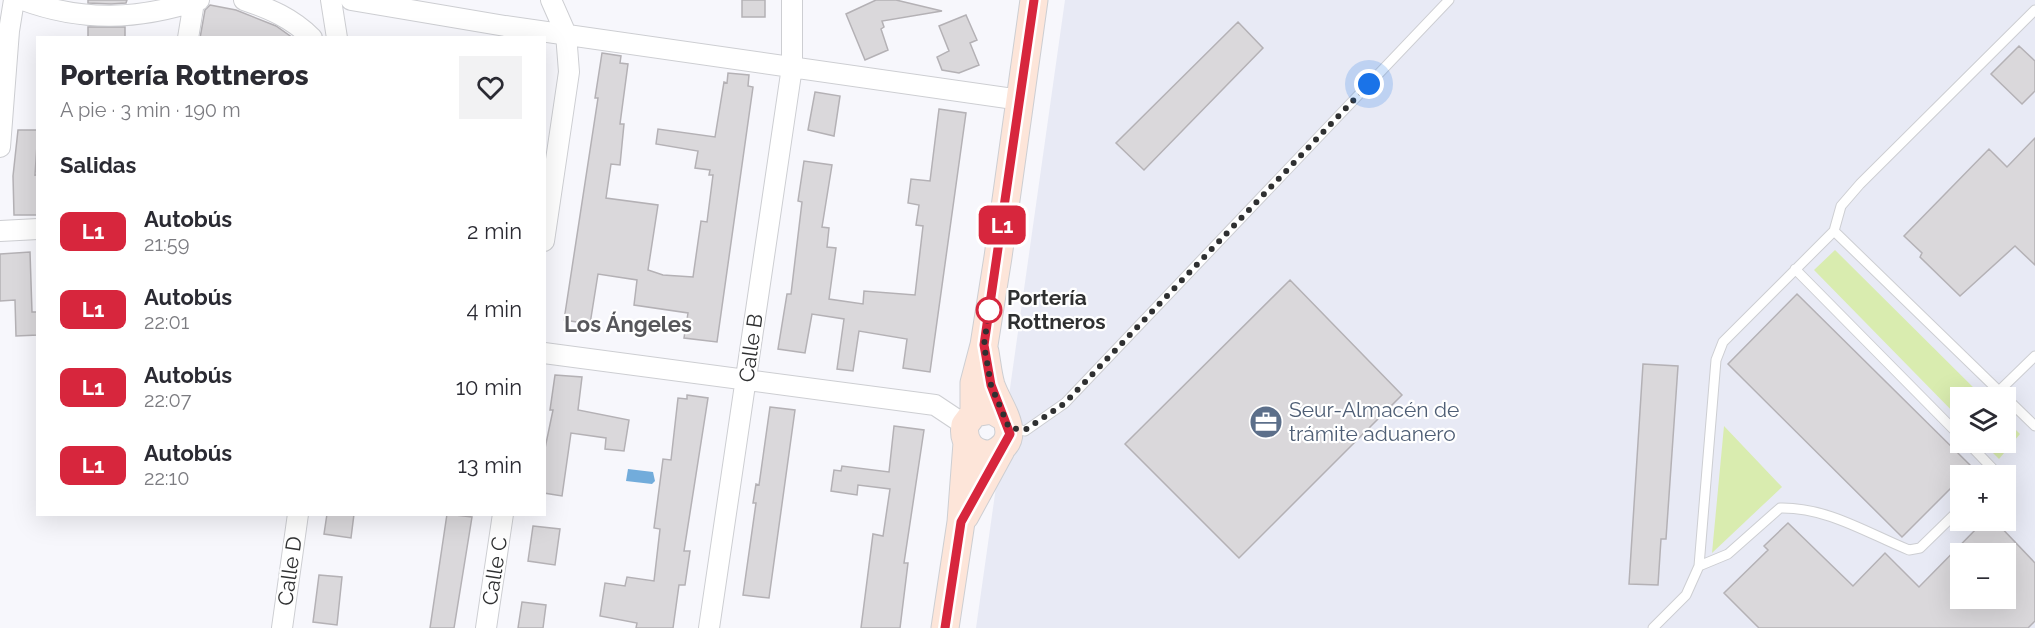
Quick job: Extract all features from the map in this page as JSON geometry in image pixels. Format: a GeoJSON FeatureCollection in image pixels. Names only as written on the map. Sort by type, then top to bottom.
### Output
{"type":"FeatureCollection","features":[{"type":"Feature","properties":{"kind":"main road"},"geometry":{"type":"LineString","coordinates":[[945,628],[961,522],[974,383],[984,345],[1007,99],[1034,0]]}},
{"type":"Feature","properties":{"kind":"main road"},"geometry":{"type":"LineString","coordinates":[[961,522],[1005,432],[991,385],[984,345]]}},
{"type":"Feature","properties":{"kind":"main road"},"geometry":{"type":"LineString","coordinates":[[969,427],[992,410],[1005,432]]}},
{"type":"Feature","properties":{"kind":"main road"},"geometry":{"type":"LineString","coordinates":[[969,427],[983,454],[1005,432]]}},
{"type":"Feature","properties":{"kind":"street"},"geometry":{"type":"LineString","coordinates":[[0,147],[9,31],[14,0]]}},
{"type":"Feature","properties":{"kind":"street"},"geometry":{"type":"LineString","coordinates":[[23,0],[72,14],[97,17],[136,14],[197,1],[188,36]]}},
{"type":"Feature","properties":{"kind":"street"},"geometry":{"type":"LineString","coordinates":[[244,0],[274,11],[299,25],[310,36]]}},
{"type":"Feature","properties":{"kind":"street"},"geometry":{"type":"LineString","coordinates":[[331,0],[337,36]]}},
{"type":"Feature","properties":{"kind":"street"},"geometry":{"type":"LineString","coordinates":[[351,0],[1007,99]]}},
{"type":"Feature","properties":{"kind":"street"},"geometry":{"type":"LineString","coordinates":[[546,227],[569,72],[566,34],[550,0]]}},
{"type":"Feature","properties":{"kind":"street","name":"Calle B"},"geometry":{"type":"LineString","coordinates":[[709,628],[792,67],[792,0]]}},
{"type":"Feature","properties":{"kind":"street"},"geometry":{"type":"LineString","coordinates":[[0,231],[36,229]]}},
{"type":"Feature","properties":{"kind":"street"},"geometry":{"type":"LineString","coordinates":[[546,353],[935,405],[969,427]]}},
{"type":"Feature","properties":{"kind":"street","name":"Calle D"},"geometry":{"type":"LineString","coordinates":[[282,628],[298,516]]}},
{"type":"Feature","properties":{"kind":"street","name":"Calle C"},"geometry":{"type":"LineString","coordinates":[[486,628],[504,516]]}},
{"type":"Feature","properties":{"kind":"lane"},"geometry":{"type":"LineString","coordinates":[[1005,432],[1025,430],[1065,403],[1449,0]]}},
{"type":"Feature","properties":{"kind":"lane"},"geometry":{"type":"LineString","coordinates":[[1653,628],[1686,595],[1699,566],[1716,360],[1723,342],[1834,231],[1841,206],[1860,184],[2035,10]]}},
{"type":"Feature","properties":{"kind":"lane"},"geometry":{"type":"LineString","coordinates":[[1834,231],[1997,387]]}},
{"type":"Feature","properties":{"kind":"lane"},"geometry":{"type":"LineString","coordinates":[[1795,269],[1950,426]]}},
{"type":"Feature","properties":{"kind":"lane"},"geometry":{"type":"LineString","coordinates":[[2003,387],[2035,356]]}},
{"type":"Feature","properties":{"kind":"lane"},"geometry":{"type":"LineString","coordinates":[[2016,406],[2035,426]]}},
{"type":"Feature","properties":{"kind":"lane"},"geometry":{"type":"LineString","coordinates":[[1978,453],[1989,465]]}},
{"type":"Feature","properties":{"kind":"lane"},"geometry":{"type":"LineString","coordinates":[[1699,566],[1728,554],[1780,508],[1793,507],[1838,517],[1909,550],[1920,548],[1950,519]]}},
{"type":"Feature","properties":{"kind":"shaded area"},"geometry":{"type":"Polygon","coordinates":[[[1065,0],[2035,0],[2035,628],[976,628],[1065,0]]]}},
{"type":"Feature","properties":{"kind":"green space"},"geometry":{"type":"Polygon","coordinates":[[[1835,250],[1973,387],[1950,387],[1950,409],[1814,270],[1835,250]]]}},
{"type":"Feature","properties":{"kind":"green space"},"geometry":{"type":"Polygon","coordinates":[[[1724,426],[1782,487],[1712,553],[1724,426]]]}},
{"type":"Feature","properties":{"kind":"green space"},"geometry":{"type":"Polygon","coordinates":[[[1993,453],[2004,453],[1999,459],[1993,453]]]}},
{"type":"Feature","properties":{"kind":"water"},"geometry":{"type":"Polygon","coordinates":[[[628,469],[653,472],[655,481],[652,484],[626,481],[628,469]]]}},
{"type":"Feature","properties":{"kind":"building"},"geometry":{"type":"Polygon","coordinates":[[[88,0],[127,0],[126,3],[111,4],[88,3],[88,0]]]}},
{"type":"Feature","properties":{"kind":"building"},"geometry":{"type":"Polygon","coordinates":[[[742,0],[765,0],[765,17],[742,17],[742,0]]]}},
{"type":"Feature","properties":{"kind":"building"},"geometry":{"type":"Polygon","coordinates":[[[876,0],[896,0],[942,11],[882,21],[884,27],[881,29],[888,50],[865,60],[846,14],[876,0]]]}},
{"type":"Feature","properties":{"kind":"building"},"geometry":{"type":"Polygon","coordinates":[[[210,5],[236,10],[276,26],[290,36],[200,36],[205,10],[210,5]]]}},
{"type":"Feature","properties":{"kind":"building"},"geometry":{"type":"Polygon","coordinates":[[[966,15],[977,40],[970,43],[979,65],[959,73],[942,70],[937,57],[949,51],[939,26],[966,15]]]}},
{"type":"Feature","properties":{"kind":"building"},"geometry":{"type":"Polygon","coordinates":[[[1238,22],[1263,48],[1144,170],[1116,143],[1238,22]]]}},
{"type":"Feature","properties":{"kind":"building"},"geometry":{"type":"Polygon","coordinates":[[[88,27],[125,27],[125,36],[88,36],[88,27]]]}},
{"type":"Feature","properties":{"kind":"building"},"geometry":{"type":"Polygon","coordinates":[[[2019,46],[2035,61],[2035,91],[2022,104],[1991,74],[2019,46]]]}},
{"type":"Feature","properties":{"kind":"building"},"geometry":{"type":"Polygon","coordinates":[[[602,53],[621,56],[620,63],[628,64],[620,124],[624,124],[620,165],[611,164],[606,198],[658,205],[648,270],[663,275],[693,277],[701,221],[707,222],[713,175],[709,175],[710,170],[695,168],[698,151],[656,144],[658,129],[715,137],[724,82],[727,83],[728,73],[749,75],[748,86],[753,87],[717,342],[684,338],[688,313],[634,305],[637,280],[598,274],[590,324],[564,320],[598,98],[595,98],[602,53]]]}},
{"type":"Feature","properties":{"kind":"building"},"geometry":{"type":"Polygon","coordinates":[[[815,92],[840,96],[834,136],[808,130],[815,92]]]}},
{"type":"Feature","properties":{"kind":"building"},"geometry":{"type":"Polygon","coordinates":[[[939,109],[966,113],[930,372],[903,368],[907,339],[859,331],[853,371],[837,369],[844,319],[812,314],[805,353],[778,349],[787,294],[791,294],[802,202],[798,201],[804,161],[832,165],[822,227],[829,228],[827,247],[836,248],[829,299],[863,304],[864,291],[915,295],[923,226],[916,225],[919,205],[908,203],[911,179],[930,181],[939,109]]]}},
{"type":"Feature","properties":{"kind":"building"},"geometry":{"type":"Polygon","coordinates":[[[18,130],[36,130],[36,215],[14,215],[13,176],[18,130]]]}},
{"type":"Feature","properties":{"kind":"building"},"geometry":{"type":"Polygon","coordinates":[[[2035,138],[2035,265],[2015,246],[1960,296],[1920,257],[1922,253],[1904,236],[1989,149],[2007,167],[2035,138]]]}},
{"type":"Feature","properties":{"kind":"building"},"geometry":{"type":"Polygon","coordinates":[[[30,252],[32,312],[36,312],[36,335],[16,336],[15,300],[0,301],[0,254],[30,252]]]}},
{"type":"Feature","properties":{"kind":"building"},"geometry":{"type":"Polygon","coordinates":[[[1290,280],[1402,395],[1239,558],[1125,444],[1290,280]]]}},
{"type":"Feature","properties":{"kind":"building"},"geometry":{"type":"Polygon","coordinates":[[[1797,294],[1950,445],[1950,453],[1958,453],[1970,465],[1950,465],[1950,489],[1902,537],[1728,364],[1797,294]]]}},
{"type":"Feature","properties":{"kind":"building"},"geometry":{"type":"Polygon","coordinates":[[[1643,364],[1678,366],[1666,539],[1661,539],[1658,585],[1629,584],[1643,364]]]}},
{"type":"Feature","properties":{"kind":"building"},"geometry":{"type":"Polygon","coordinates":[[[555,375],[582,377],[578,410],[629,420],[624,451],[605,449],[606,438],[571,433],[562,496],[546,493],[546,443],[553,410],[550,410],[555,375]]]}},
{"type":"Feature","properties":{"kind":"building"},"geometry":{"type":"Polygon","coordinates":[[[687,395],[708,398],[684,551],[690,551],[685,585],[679,585],[673,628],[636,628],[637,623],[600,616],[605,583],[625,586],[627,577],[654,581],[660,529],[654,528],[663,459],[671,460],[678,398],[687,399],[687,395]]]}},
{"type":"Feature","properties":{"kind":"building"},"geometry":{"type":"Polygon","coordinates":[[[770,407],[795,410],[769,598],[743,595],[756,503],[753,503],[756,484],[759,485],[770,407]]]}},
{"type":"Feature","properties":{"kind":"building"},"geometry":{"type":"Polygon","coordinates":[[[894,426],[924,430],[904,563],[908,563],[900,628],[861,628],[873,534],[883,536],[890,489],[858,485],[857,495],[831,491],[834,470],[841,471],[842,466],[889,472],[894,426]]]}},
{"type":"Feature","properties":{"kind":"building"},"geometry":{"type":"Polygon","coordinates":[[[327,516],[354,516],[351,538],[324,534],[327,516]]]}},
{"type":"Feature","properties":{"kind":"building"},"geometry":{"type":"Polygon","coordinates":[[[447,516],[472,517],[454,628],[430,628],[447,516]]]}},
{"type":"Feature","properties":{"kind":"building"},"geometry":{"type":"Polygon","coordinates":[[[1788,523],[1853,586],[1885,553],[1919,587],[1950,556],[1950,609],[2016,609],[2016,543],[2035,563],[2035,621],[2028,628],[1759,628],[1724,593],[1768,550],[1764,546],[1788,523]]]}},
{"type":"Feature","properties":{"kind":"building"},"geometry":{"type":"Polygon","coordinates":[[[533,526],[560,529],[555,565],[528,561],[533,526]]]}},
{"type":"Feature","properties":{"kind":"building"},"geometry":{"type":"Polygon","coordinates":[[[1974,531],[2004,531],[2016,543],[1962,543],[1974,531]]]}},
{"type":"Feature","properties":{"kind":"building"},"geometry":{"type":"Polygon","coordinates":[[[319,575],[342,577],[337,625],[313,622],[319,575]]]}},
{"type":"Feature","properties":{"kind":"building"},"geometry":{"type":"Polygon","coordinates":[[[522,602],[546,605],[543,628],[518,628],[522,602]]]}},
{"type":"Feature","properties":{"kind":"bus line","name":"L1"},"geometry":{"type":"LineString","coordinates":[[945,628],[961,522],[1006,445],[1010,434],[991,385],[984,345],[1034,0]]}},
{"type":"Feature","properties":{"kind":"place","name":"Portería Rottneros"},"geometry":{"type":"Point","coordinates":[989,310]}},
{"type":"Feature","properties":{"kind":"place","name":"Seur-Almacén de trámite aduanero"},"geometry":{"type":"Point","coordinates":[1266,422]}},
{"type":"Feature","properties":{"kind":"district","name":"Los Ángeles"},"geometry":{"type":"Point","coordinates":[628,324]}},
{"type":"Feature","properties":{"kind":"route"},"geometry":{"type":"LineString","coordinates":[[989,310],[984,345],[991,385],[1009,428],[1025,430],[1065,403],[1369,84]]}}]}
